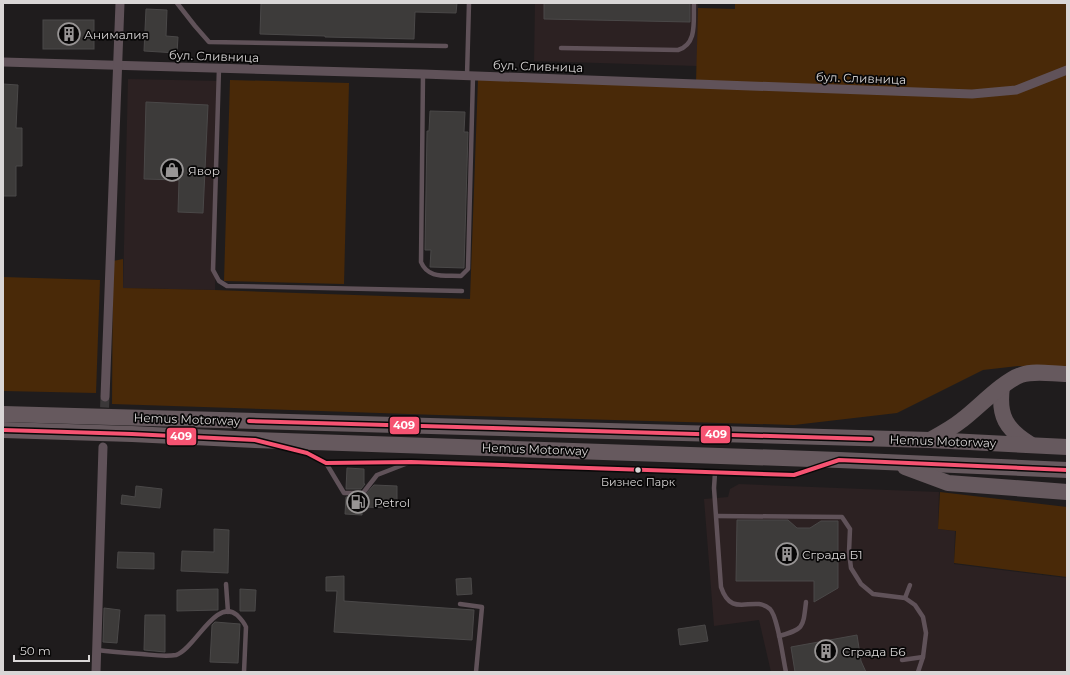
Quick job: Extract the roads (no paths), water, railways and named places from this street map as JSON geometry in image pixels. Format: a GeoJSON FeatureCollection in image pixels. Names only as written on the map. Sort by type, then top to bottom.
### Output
{"type":"FeatureCollection","features":[{"type":"Feature","properties":{"kind":"highway"},"geometry":{"type":"LineString","coordinates":[[930,440],[947,431],[961,421],[1010,380],[1021,375],[1031,373],[1067,374]]}},
{"type":"Feature","properties":{"kind":"highway"},"geometry":{"type":"LineString","coordinates":[[1002,387],[1001,410],[1007,424],[1017,436],[1030,444]]}},
{"type":"Feature","properties":{"kind":"highway","name":"Hemus Motorway"},"geometry":{"type":"LineString","coordinates":[[3,414],[930,440],[1067,447]]}},
{"type":"Feature","properties":{"kind":"highway","name":"Hemus Motorway"},"geometry":{"type":"LineString","coordinates":[[3,430],[839,460],[1067,470]]}},
{"type":"Feature","properties":{"kind":"highway"},"geometry":{"type":"LineString","coordinates":[[890,462],[948,483],[1067,492]]}},
{"type":"Feature","properties":{"kind":"street"},"geometry":{"type":"LineString","coordinates":[[105,397],[111,203],[120,3]]}},
{"type":"Feature","properties":{"kind":"street","name":"бул. Сливница"},"geometry":{"type":"LineString","coordinates":[[3,62],[423,74],[972,94],[1016,90],[1067,70]]}},
{"type":"Feature","properties":{"kind":"street"},"geometry":{"type":"LineString","coordinates":[[96,672],[103,447]]}},
{"type":"Feature","properties":{"kind":"lane"},"geometry":{"type":"LineString","coordinates":[[177,3],[209,42],[446,46]]}},
{"type":"Feature","properties":{"kind":"lane"},"geometry":{"type":"LineString","coordinates":[[423,74],[421,262],[424,268],[432,274],[461,276],[468,269],[470,76],[469,3]]}},
{"type":"Feature","properties":{"kind":"lane"},"geometry":{"type":"LineString","coordinates":[[561,48],[678,50],[684,48],[692,40],[694,3]]}},
{"type":"Feature","properties":{"kind":"lane"},"geometry":{"type":"LineString","coordinates":[[219,68],[213,270],[219,281],[227,286],[462,291]]}},
{"type":"Feature","properties":{"kind":"lane"},"geometry":{"type":"LineString","coordinates":[[255,440],[307,453],[326,463],[411,462],[794,475],[839,460]]}},
{"type":"Feature","properties":{"kind":"lane"},"geometry":{"type":"LineString","coordinates":[[326,463],[344,493],[363,494],[377,476],[411,462]]}},
{"type":"Feature","properties":{"kind":"lane"},"geometry":{"type":"LineString","coordinates":[[715,473],[714,488],[721,587],[724,596],[728,601],[735,604],[759,605],[769,609],[774,617],[786,672]]}},
{"type":"Feature","properties":{"kind":"lane"},"geometry":{"type":"LineString","coordinates":[[717,516],[842,517],[850,529],[849,552],[851,568],[860,584],[873,594],[905,598],[915,605],[923,617],[926,632],[923,657],[918,672]]}},
{"type":"Feature","properties":{"kind":"lane"},"geometry":{"type":"LineString","coordinates":[[226,584],[228,612]]}},
{"type":"Feature","properties":{"kind":"lane"},"geometry":{"type":"LineString","coordinates":[[905,598],[910,585]]}},
{"type":"Feature","properties":{"kind":"lane"},"geometry":{"type":"LineString","coordinates":[[779,636],[797,631],[802,626],[806,602]]}},
{"type":"Feature","properties":{"kind":"lane"},"geometry":{"type":"LineString","coordinates":[[460,604],[482,607],[476,672]]}},
{"type":"Feature","properties":{"kind":"lane"},"geometry":{"type":"LineString","coordinates":[[96,650],[165,656],[177,654],[187,648],[210,620],[222,612],[228,612],[234,613],[244,622],[246,627],[244,672]]}},
{"type":"Feature","properties":{"kind":"lane"},"geometry":{"type":"LineString","coordinates":[[902,660],[923,657]]}},
{"type":"Feature","properties":{"kind":"tunnel"},"geometry":{"type":"LineString","coordinates":[[104,421],[105,397]]}},
{"type":"Feature","properties":{"kind":"place","name":"Анималия"},"geometry":{"type":"Point","coordinates":[69,34]}},
{"type":"Feature","properties":{"kind":"place","name":"Явор"},"geometry":{"type":"Point","coordinates":[172,170]}},
{"type":"Feature","properties":{"kind":"place","name":"Бизнес Парк"},"geometry":{"type":"Point","coordinates":[638,470]}},
{"type":"Feature","properties":{"kind":"place","name":"Petrol"},"geometry":{"type":"Point","coordinates":[358,502]}},
{"type":"Feature","properties":{"kind":"place","name":"Сграда Б1"},"geometry":{"type":"Point","coordinates":[787,554]}},
{"type":"Feature","properties":{"kind":"place","name":"Сграда Б6"},"geometry":{"type":"Point","coordinates":[826,651]}}]}
